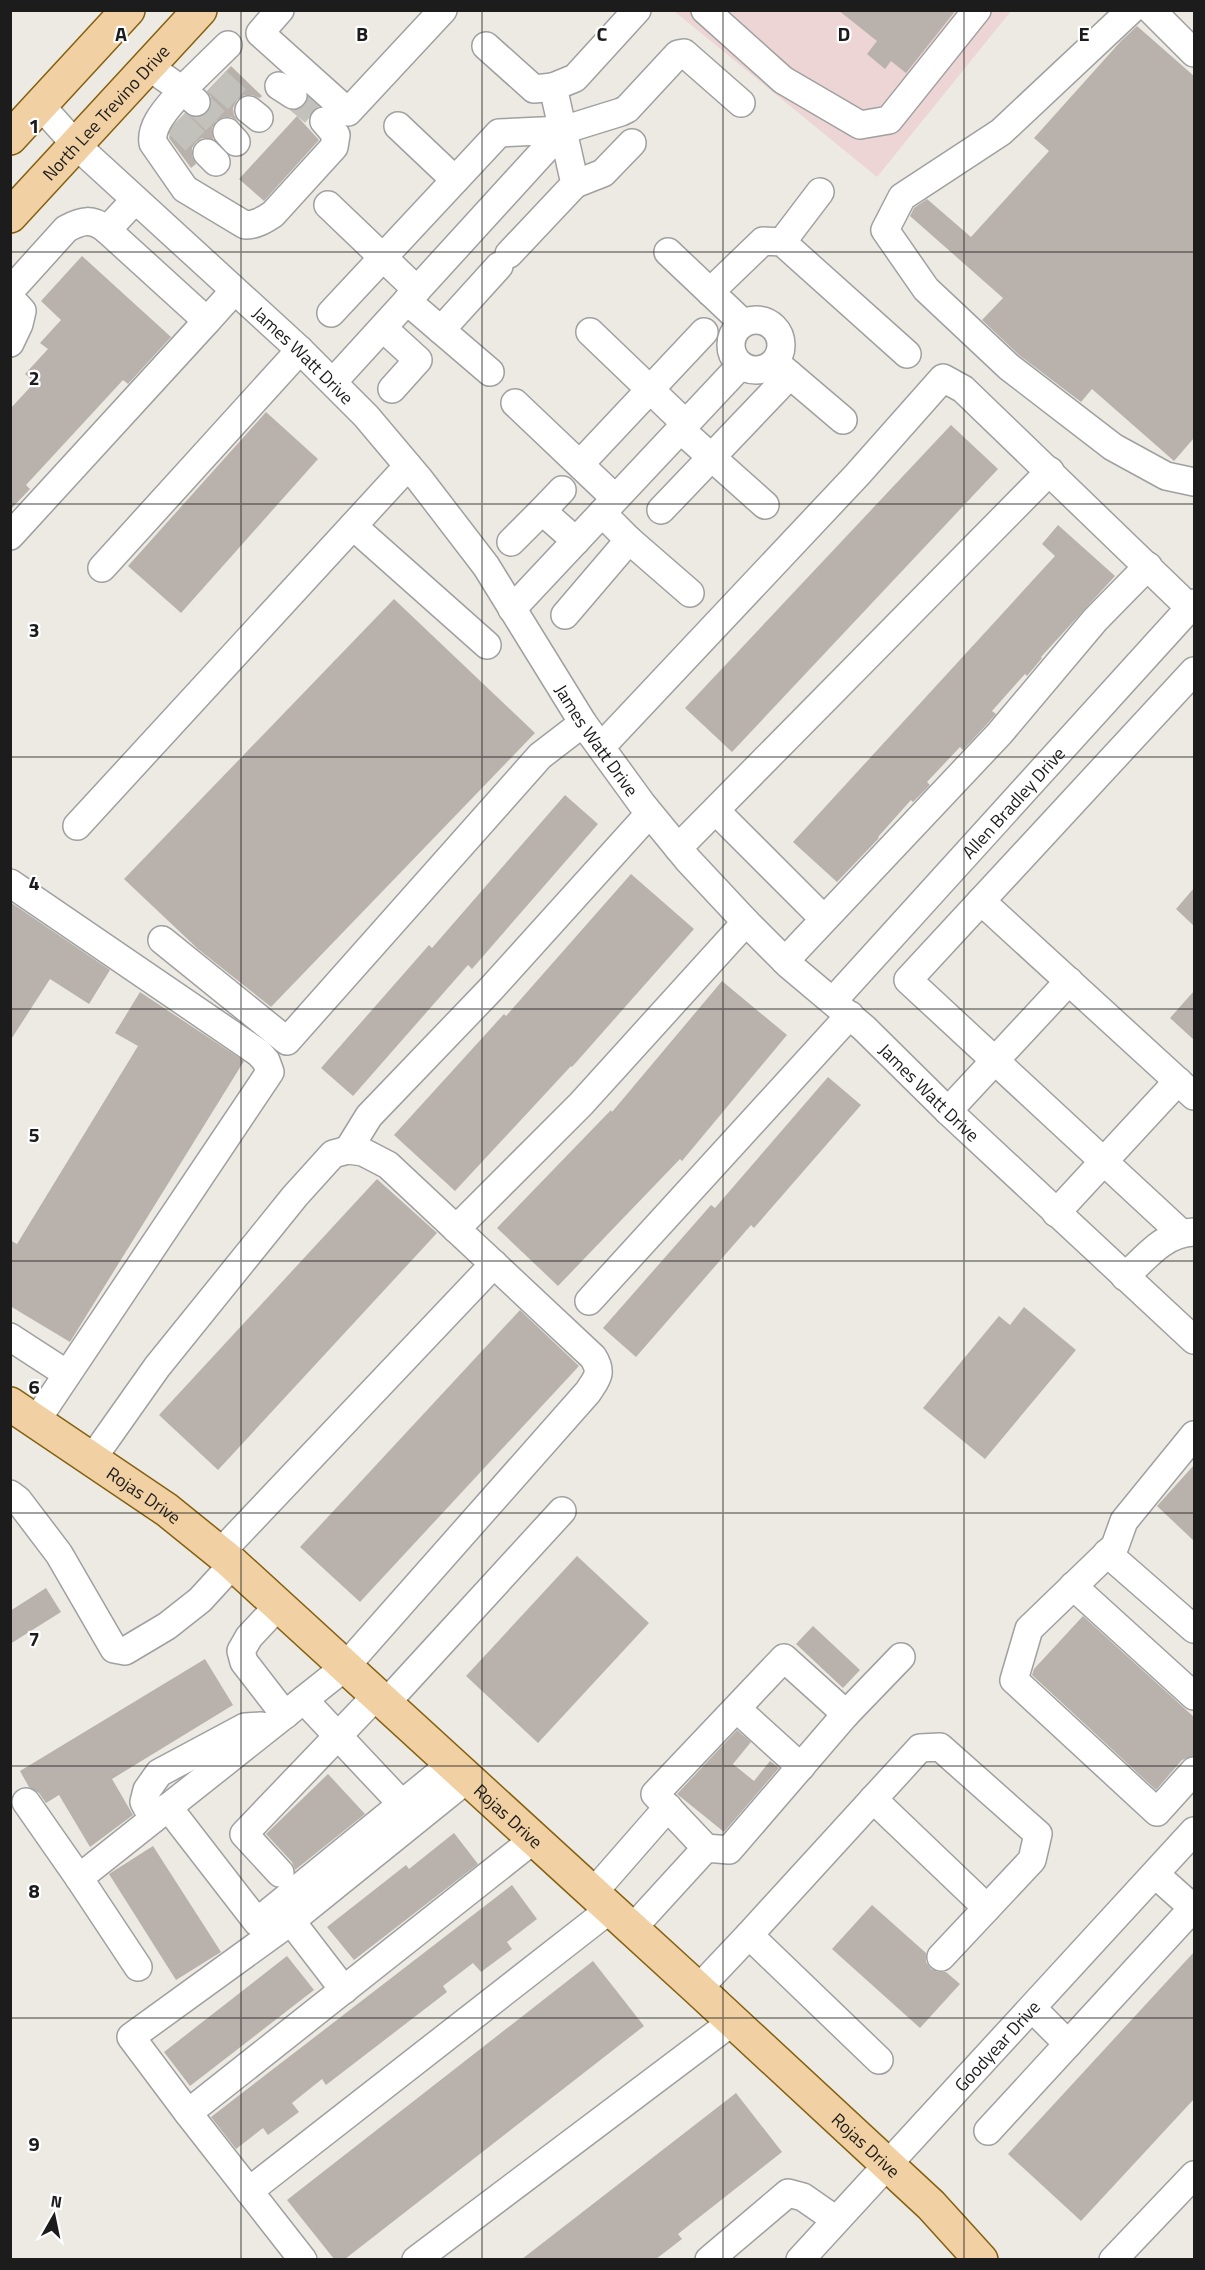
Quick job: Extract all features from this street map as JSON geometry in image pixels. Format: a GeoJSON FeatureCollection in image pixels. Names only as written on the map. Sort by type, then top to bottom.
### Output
{"type":"FeatureCollection","features":[{"type":"Feature","properties":{"kind":"main road"},"geometry":{"type":"LineString","coordinates":[[10,138],[128,10]]}},
{"type":"Feature","properties":{"kind":"main road","name":"North Lee Trevino Drive"},"geometry":{"type":"LineString","coordinates":[[10,216],[200,10]]}},
{"type":"Feature","properties":{"kind":"main road","name":"Rojas Drive"},"geometry":{"type":"LineString","coordinates":[[17,1409],[167,1510],[227,1559],[698,1989],[937,2212],[981,2259]]}},
{"type":"Feature","properties":{"kind":"street"},"geometry":{"type":"LineString","coordinates":[[280,10],[260,33],[348,112],[443,10]]}},
{"type":"Feature","properties":{"kind":"street"},"geometry":{"type":"LineString","coordinates":[[486,46],[534,89],[553,87],[575,78],[637,10]]}},
{"type":"Feature","properties":{"kind":"street"},"geometry":{"type":"LineString","coordinates":[[705,10],[783,80],[860,124],[889,120],[977,10]]}},
{"type":"Feature","properties":{"kind":"street"},"geometry":{"type":"LineString","coordinates":[[1131,10],[1001,132],[902,197],[885,230],[926,289],[1010,367],[1113,447],[1166,476],[1194,482]]}},
{"type":"Feature","properties":{"kind":"street"},"geometry":{"type":"LineString","coordinates":[[1151,10],[1194,53]]}},
{"type":"Feature","properties":{"kind":"street"},"geometry":{"type":"LineString","coordinates":[[228,45],[210,75],[170,118],[156,124],[152,134],[153,143],[184,189],[245,225],[258,223],[273,214],[334,147],[336,135],[324,121]]}},
{"type":"Feature","properties":{"kind":"street"},"geometry":{"type":"LineString","coordinates":[[331,313],[499,133],[563,130],[627,109],[678,54],[684,53],[741,103]]}},
{"type":"Feature","properties":{"kind":"street"},"geometry":{"type":"LineString","coordinates":[[148,66],[189,96]]}},
{"type":"Feature","properties":{"kind":"street"},"geometry":{"type":"LineString","coordinates":[[553,87],[575,184]]}},
{"type":"Feature","properties":{"kind":"street","name":"James Watt Drive"},"geometry":{"type":"LineString","coordinates":[[40,105],[76,145],[300,350],[366,416],[486,566],[583,723],[650,814],[678,849],[746,922],[785,961],[841,1008],[948,1112],[1194,1340]]}},
{"type":"Feature","properties":{"kind":"street"},"geometry":{"type":"LineString","coordinates":[[398,126],[455,180]]}},
{"type":"Feature","properties":{"kind":"street"},"geometry":{"type":"LineString","coordinates":[[333,382],[563,130]]}},
{"type":"Feature","properties":{"kind":"street"},"geometry":{"type":"LineString","coordinates":[[441,330],[575,184],[603,173],[632,143]]}},
{"type":"Feature","properties":{"kind":"street"},"geometry":{"type":"LineString","coordinates":[[782,242],[820,192]]}},
{"type":"Feature","properties":{"kind":"street"},"geometry":{"type":"LineString","coordinates":[[107,230],[135,200]]}},
{"type":"Feature","properties":{"kind":"street"},"geometry":{"type":"LineString","coordinates":[[328,205],[382,258],[441,330],[490,372]]}},
{"type":"Feature","properties":{"kind":"street"},"geometry":{"type":"LineString","coordinates":[[10,291],[66,229],[78,222],[89,220],[107,230],[207,321]]}},
{"type":"Feature","properties":{"kind":"street"},"geometry":{"type":"LineString","coordinates":[[710,292],[763,241],[782,242],[906,354]]}},
{"type":"Feature","properties":{"kind":"street"},"geometry":{"type":"LineString","coordinates":[[668,252],[743,323]]}},
{"type":"Feature","properties":{"kind":"street"},"geometry":{"type":"LineString","coordinates":[[10,536],[234,291]]}},
{"type":"Feature","properties":{"kind":"street"},"geometry":{"type":"LineString","coordinates":[[10,298],[22,311],[10,343]]}},
{"type":"Feature","properties":{"kind":"street"},"geometry":{"type":"LineString","coordinates":[[662,510],[712,458],[783,369],[782,341],[774,327],[759,320],[743,323],[736,329],[730,344],[735,360],[740,366],[757,371],[783,369],[843,420]]}},
{"type":"Feature","properties":{"kind":"street"},"geometry":{"type":"LineString","coordinates":[[383,328],[418,360],[392,389]]}},
{"type":"Feature","properties":{"kind":"street"},"geometry":{"type":"LineString","coordinates":[[590,332],[650,389],[712,458],[765,505]]}},
{"type":"Feature","properties":{"kind":"street"},"geometry":{"type":"LineString","coordinates":[[580,464],[704,332]]}},
{"type":"Feature","properties":{"kind":"street"},"geometry":{"type":"LineString","coordinates":[[102,568],[300,350]]}},
{"type":"Feature","properties":{"kind":"street"},"geometry":{"type":"LineString","coordinates":[[512,609],[740,366]]}},
{"type":"Feature","properties":{"kind":"street"},"geometry":{"type":"LineString","coordinates":[[601,747],[857,475],[943,378],[963,390],[1192,606]]}},
{"type":"Feature","properties":{"kind":"street"},"geometry":{"type":"LineString","coordinates":[[515,403],[580,464],[609,505],[629,540],[690,593]]}},
{"type":"Feature","properties":{"kind":"street"},"geometry":{"type":"LineString","coordinates":[[77,826],[408,466]]}},
{"type":"Feature","properties":{"kind":"street"},"geometry":{"type":"LineString","coordinates":[[678,849],[1050,471]]}},
{"type":"Feature","properties":{"kind":"street"},"geometry":{"type":"LineString","coordinates":[[511,542],[562,490]]}},
{"type":"Feature","properties":{"kind":"street"},"geometry":{"type":"LineString","coordinates":[[542,511],[576,541]]}},
{"type":"Feature","properties":{"kind":"street"},"geometry":{"type":"LineString","coordinates":[[353,526],[487,645]]}},
{"type":"Feature","properties":{"kind":"street"},"geometry":{"type":"LineString","coordinates":[[565,615],[629,540]]}},
{"type":"Feature","properties":{"kind":"street"},"geometry":{"type":"LineString","coordinates":[[785,961],[1000,733],[1095,620],[1148,566]]}},
{"type":"Feature","properties":{"kind":"street","name":"Allen Bradley Drive"},"geometry":{"type":"LineString","coordinates":[[589,1301],[841,1008],[964,857],[1192,606]]}},
{"type":"Feature","properties":{"kind":"street"},"geometry":{"type":"LineString","coordinates":[[1188,1232],[1104,1162],[908,980],[1194,671]]}},
{"type":"Feature","properties":{"kind":"street"},"geometry":{"type":"LineString","coordinates":[[1112,694],[1146,724]]}},
{"type":"Feature","properties":{"kind":"street"},"geometry":{"type":"LineString","coordinates":[[162,940],[287,1041],[540,756],[583,723]]}},
{"type":"Feature","properties":{"kind":"street"},"geometry":{"type":"LineString","coordinates":[[1072,738],[1105,768]]}},
{"type":"Feature","properties":{"kind":"street"},"geometry":{"type":"LineString","coordinates":[[716,811],[824,920]]}},
{"type":"Feature","properties":{"kind":"street"},"geometry":{"type":"LineString","coordinates":[[348,1150],[369,1116],[490,990],[650,814]]}},
{"type":"Feature","properties":{"kind":"street"},"geometry":{"type":"LineString","coordinates":[[964,857],[988,893],[1069,981],[1186,1089],[1104,1162],[1056,1213]]}},
{"type":"Feature","properties":{"kind":"street"},"geometry":{"type":"LineString","coordinates":[[10,883],[259,1053],[266,1061],[270,1072],[67,1374],[17,1409]]}},
{"type":"Feature","properties":{"kind":"street"},"geometry":{"type":"LineString","coordinates":[[456,1229],[581,1104],[746,922]]}},
{"type":"Feature","properties":{"kind":"street"},"geometry":{"type":"LineString","coordinates":[[948,1112],[1069,981]]}},
{"type":"Feature","properties":{"kind":"street"},"geometry":{"type":"LineString","coordinates":[[79,1878],[345,1667],[588,1392],[598,1377],[599,1366],[593,1357],[388,1165],[363,1152],[348,1150],[333,1154],[295,1196],[157,1367],[92,1459]]}},
{"type":"Feature","properties":{"kind":"street"},"geometry":{"type":"LineString","coordinates":[[1125,1277],[1168,1238],[1188,1232]]}},
{"type":"Feature","properties":{"kind":"street"},"geometry":{"type":"LineString","coordinates":[[10,1494],[18,1500],[59,1554],[114,1649],[125,1651],[167,1626],[200,1600],[227,1559],[494,1264]]}},
{"type":"Feature","properties":{"kind":"street"},"geometry":{"type":"LineString","coordinates":[[10,1337],[67,1374]]}},
{"type":"Feature","properties":{"kind":"street"},"geometry":{"type":"LineString","coordinates":[[1194,1434],[1124,1521],[1115,1546],[1029,1629],[1014,1680],[1157,1812],[1194,1771]]}},
{"type":"Feature","properties":{"kind":"street"},"geometry":{"type":"LineString","coordinates":[[280,1873],[244,1834],[338,1736],[381,1699],[562,1511]]}},
{"type":"Feature","properties":{"kind":"street"},"geometry":{"type":"LineString","coordinates":[[1107,1553],[1194,1629]]}},
{"type":"Feature","properties":{"kind":"street"},"geometry":{"type":"LineString","coordinates":[[1073,1586],[1194,1696]]}},
{"type":"Feature","properties":{"kind":"street"},"geometry":{"type":"LineString","coordinates":[[278,1606],[249,1637],[241,1651],[244,1662],[287,1713],[338,1736],[402,1804]]}},
{"type":"Feature","properties":{"kind":"street"},"geometry":{"type":"LineString","coordinates":[[249,2191],[611,1911],[706,1848],[729,1850],[846,1714],[901,1657]]}},
{"type":"Feature","properties":{"kind":"street"},"geometry":{"type":"LineString","coordinates":[[706,1848],[656,1794],[784,1658],[846,1714]]}},
{"type":"Feature","properties":{"kind":"street"},"geometry":{"type":"LineString","coordinates":[[737,1709],[801,1767]]}},
{"type":"Feature","properties":{"kind":"street"},"geometry":{"type":"LineString","coordinates":[[698,1989],[920,1748],[940,1747],[1038,1834],[1032,1860],[941,1957]]}},
{"type":"Feature","properties":{"kind":"street"},"geometry":{"type":"LineString","coordinates":[[161,1813],[257,1922],[402,1804],[459,1772]]}},
{"type":"Feature","properties":{"kind":"street"},"geometry":{"type":"LineString","coordinates":[[303,2259],[131,2037],[291,1921],[459,1772]]}},
{"type":"Feature","properties":{"kind":"street"},"geometry":{"type":"LineString","coordinates":[[873,1799],[987,1908]]}},
{"type":"Feature","properties":{"kind":"street"},"geometry":{"type":"LineString","coordinates":[[26,1802],[138,1967]]}},
{"type":"Feature","properties":{"kind":"street"},"geometry":{"type":"LineString","coordinates":[[611,1911],[668,1807]]}},
{"type":"Feature","properties":{"kind":"street","name":"Goodyear Drive"},"geometry":{"type":"LineString","coordinates":[[810,2256],[836,2220],[1194,1831]]}},
{"type":"Feature","properties":{"kind":"street"},"geometry":{"type":"LineString","coordinates":[[188,2113],[533,1840]]}},
{"type":"Feature","properties":{"kind":"street"},"geometry":{"type":"LineString","coordinates":[[988,2131],[1194,1909],[1155,1874]]}},
{"type":"Feature","properties":{"kind":"street"},"geometry":{"type":"LineString","coordinates":[[291,1921],[344,1990]]}},
{"type":"Feature","properties":{"kind":"street"},"geometry":{"type":"LineString","coordinates":[[749,1935],[879,2060]]}},
{"type":"Feature","properties":{"kind":"street"},"geometry":{"type":"LineString","coordinates":[[1032,2008],[1068,2044]]}},
{"type":"Feature","properties":{"kind":"street"},"geometry":{"type":"LineString","coordinates":[[416,2259],[732,2022]]}},
{"type":"Feature","properties":{"kind":"street"},"geometry":{"type":"LineString","coordinates":[[1113,2259],[1194,2175]]}},
{"type":"Feature","properties":{"kind":"street"},"geometry":{"type":"LineString","coordinates":[[709,2259],[789,2193],[803,2197],[836,2220]]}},
{"type":"Feature","properties":{"kind":"shaded area"},"geometry":{"type":"Polygon","coordinates":[[[674,11],[1011,11],[877,177],[674,11]]]}},
{"type":"Feature","properties":{"kind":"building"},"geometry":{"type":"Polygon","coordinates":[[[838,10],[956,10],[906,73],[891,61],[885,69],[867,54],[877,41],[838,10]]]}},
{"type":"Feature","properties":{"kind":"building"},"geometry":{"type":"Polygon","coordinates":[[[1137,26],[1194,76],[1194,438],[1174,461],[1092,389],[1081,402],[1019,355],[982,320],[1003,298],[910,216],[914,208],[927,199],[971,237],[1049,151],[1034,138],[1137,26]]]}},
{"type":"Feature","properties":{"kind":"building"},"geometry":{"type":"Polygon","coordinates":[[[231,66],[262,96],[260,98],[244,95],[237,100],[233,108],[238,121],[231,117],[224,117],[216,121],[212,128],[213,139],[202,138],[192,148],[192,156],[196,164],[191,168],[169,138],[170,134],[185,113],[194,118],[208,113],[212,104],[207,91],[231,66]]]}},
{"type":"Feature","properties":{"kind":"building"},"geometry":{"type":"Polygon","coordinates":[[[297,116],[319,140],[264,201],[239,179],[297,116]]]}},
{"type":"Feature","properties":{"kind":"building"},"geometry":{"type":"Polygon","coordinates":[[[82,256],[171,337],[128,384],[123,380],[26,485],[30,489],[10,510],[10,409],[35,382],[25,374],[48,349],[40,343],[61,320],[41,301],[82,256]]]}},
{"type":"Feature","properties":{"kind":"building"},"geometry":{"type":"Polygon","coordinates":[[[266,412],[318,459],[181,613],[128,566],[266,412]]]}},
{"type":"Feature","properties":{"kind":"building"},"geometry":{"type":"Polygon","coordinates":[[[951,425],[998,469],[732,752],[685,708],[951,425]]]}},
{"type":"Feature","properties":{"kind":"building"},"geometry":{"type":"Polygon","coordinates":[[[1058,525],[1115,576],[1041,657],[1027,676],[1025,674],[992,711],[996,714],[988,723],[963,750],[960,747],[927,782],[930,785],[913,802],[911,800],[837,882],[793,842],[1055,556],[1042,544],[1058,525]]]}},
{"type":"Feature","properties":{"kind":"building"},"geometry":{"type":"Polygon","coordinates":[[[394,599],[535,733],[271,1007],[198,949],[124,879],[394,599]]]}},
{"type":"Feature","properties":{"kind":"building"},"geometry":{"type":"Polygon","coordinates":[[[565,795],[598,824],[472,969],[468,965],[353,1096],[321,1068],[429,945],[432,948],[565,795]]]}},
{"type":"Feature","properties":{"kind":"building"},"geometry":{"type":"Polygon","coordinates":[[[631,874],[694,929],[572,1067],[455,1191],[394,1135],[504,1014],[506,1016],[631,874]]]}},
{"type":"Feature","properties":{"kind":"building"},"geometry":{"type":"Polygon","coordinates":[[[1194,888],[1194,926],[1176,909],[1194,888]]]}},
{"type":"Feature","properties":{"kind":"building"},"geometry":{"type":"Polygon","coordinates":[[[10,902],[110,970],[89,1004],[50,979],[10,1041],[10,902]]]}},
{"type":"Feature","properties":{"kind":"building"},"geometry":{"type":"Polygon","coordinates":[[[722,981],[787,1035],[682,1161],[680,1159],[558,1286],[497,1228],[611,1110],[612,1112],[722,981]]]}},
{"type":"Feature","properties":{"kind":"building"},"geometry":{"type":"Polygon","coordinates":[[[1194,991],[1194,1040],[1170,1018],[1194,991]]]}},
{"type":"Feature","properties":{"kind":"building"},"geometry":{"type":"Polygon","coordinates":[[[140,992],[244,1061],[70,1342],[10,1306],[10,1240],[17,1244],[138,1046],[115,1033],[140,992]]]}},
{"type":"Feature","properties":{"kind":"building"},"geometry":{"type":"Polygon","coordinates":[[[828,1077],[861,1105],[754,1228],[751,1225],[636,1357],[603,1328],[711,1205],[715,1208],[828,1077]]]}},
{"type":"Feature","properties":{"kind":"building"},"geometry":{"type":"Polygon","coordinates":[[[377,1179],[437,1233],[218,1470],[159,1415],[377,1179]]]}},
{"type":"Feature","properties":{"kind":"building"},"geometry":{"type":"Polygon","coordinates":[[[1024,1307],[1076,1350],[985,1459],[923,1408],[999,1316],[1010,1325],[1024,1307]]]}},
{"type":"Feature","properties":{"kind":"building"},"geometry":{"type":"Polygon","coordinates":[[[520,1310],[579,1366],[360,1602],[300,1547],[520,1310]]]}},
{"type":"Feature","properties":{"kind":"building"},"geometry":{"type":"Polygon","coordinates":[[[1194,1465],[1194,1541],[1157,1506],[1194,1465]]]}},
{"type":"Feature","properties":{"kind":"building"},"geometry":{"type":"Polygon","coordinates":[[[577,1556],[649,1623],[538,1743],[466,1676],[577,1556]]]}},
{"type":"Feature","properties":{"kind":"building"},"geometry":{"type":"Polygon","coordinates":[[[46,1588],[61,1612],[10,1644],[10,1611],[46,1588]]]}},
{"type":"Feature","properties":{"kind":"building"},"geometry":{"type":"Polygon","coordinates":[[[1083,1616],[1194,1717],[1194,1756],[1182,1760],[1156,1790],[1032,1675],[1034,1669],[1083,1616]]]}},
{"type":"Feature","properties":{"kind":"building"},"geometry":{"type":"Polygon","coordinates":[[[813,1626],[860,1670],[843,1688],[796,1644],[813,1626]]]}},
{"type":"Feature","properties":{"kind":"building"},"geometry":{"type":"Polygon","coordinates":[[[205,1659],[233,1705],[112,1779],[133,1815],[90,1847],[59,1795],[46,1803],[39,1793],[29,1787],[20,1771],[205,1659]]]}},
{"type":"Feature","properties":{"kind":"building"},"geometry":{"type":"Polygon","coordinates":[[[737,1730],[751,1742],[733,1764],[754,1781],[770,1761],[779,1768],[724,1832],[677,1794],[737,1730]]]}},
{"type":"Feature","properties":{"kind":"building"},"geometry":{"type":"Polygon","coordinates":[[[328,1774],[365,1814],[295,1870],[292,1862],[266,1834],[328,1774]]]}},
{"type":"Feature","properties":{"kind":"building"},"geometry":{"type":"Polygon","coordinates":[[[454,1833],[478,1864],[354,1960],[327,1927],[406,1865],[409,1869],[454,1833]]]}},
{"type":"Feature","properties":{"kind":"building"},"geometry":{"type":"Polygon","coordinates":[[[153,1846],[221,1952],[176,1980],[109,1874],[153,1846]]]}},
{"type":"Feature","properties":{"kind":"building"},"geometry":{"type":"Polygon","coordinates":[[[512,1885],[537,1919],[507,1942],[512,1949],[481,1972],[473,1963],[443,1986],[447,1992],[326,2085],[322,2079],[292,2103],[299,2112],[268,2135],[263,2128],[236,2149],[211,2117],[512,1885]]]}},
{"type":"Feature","properties":{"kind":"building"},"geometry":{"type":"Polygon","coordinates":[[[872,1905],[926,1953],[926,1962],[931,1969],[946,1972],[960,1984],[920,2028],[832,1949],[872,1905]]]}},
{"type":"Feature","properties":{"kind":"building"},"geometry":{"type":"Polygon","coordinates":[[[1194,1952],[1194,2099],[1081,2221],[1008,2154],[1194,1952]]]}},
{"type":"Feature","properties":{"kind":"building"},"geometry":{"type":"Polygon","coordinates":[[[287,1956],[314,1990],[190,2086],[164,2052],[287,1956]]]}},
{"type":"Feature","properties":{"kind":"building"},"geometry":{"type":"Polygon","coordinates":[[[593,1961],[644,2026],[345,2259],[334,2259],[287,2200],[593,1961]]]}},
{"type":"Feature","properties":{"kind":"building"},"geometry":{"type":"Polygon","coordinates":[[[736,2093],[782,2152],[678,2234],[682,2239],[656,2259],[522,2259],[736,2093]]]}},
{"type":"Feature","properties":{"kind":"tunnel"},"geometry":{"type":"LineString","coordinates":[[217,81],[249,110]]}},
{"type":"Feature","properties":{"kind":"tunnel"},"geometry":{"type":"LineString","coordinates":[[293,95],[324,121]]}},
{"type":"Feature","properties":{"kind":"tunnel"},"geometry":{"type":"LineString","coordinates":[[196,102],[227,132]]}},
{"type":"Feature","properties":{"kind":"tunnel"},"geometry":{"type":"LineString","coordinates":[[176,122],[207,153]]}}]}
